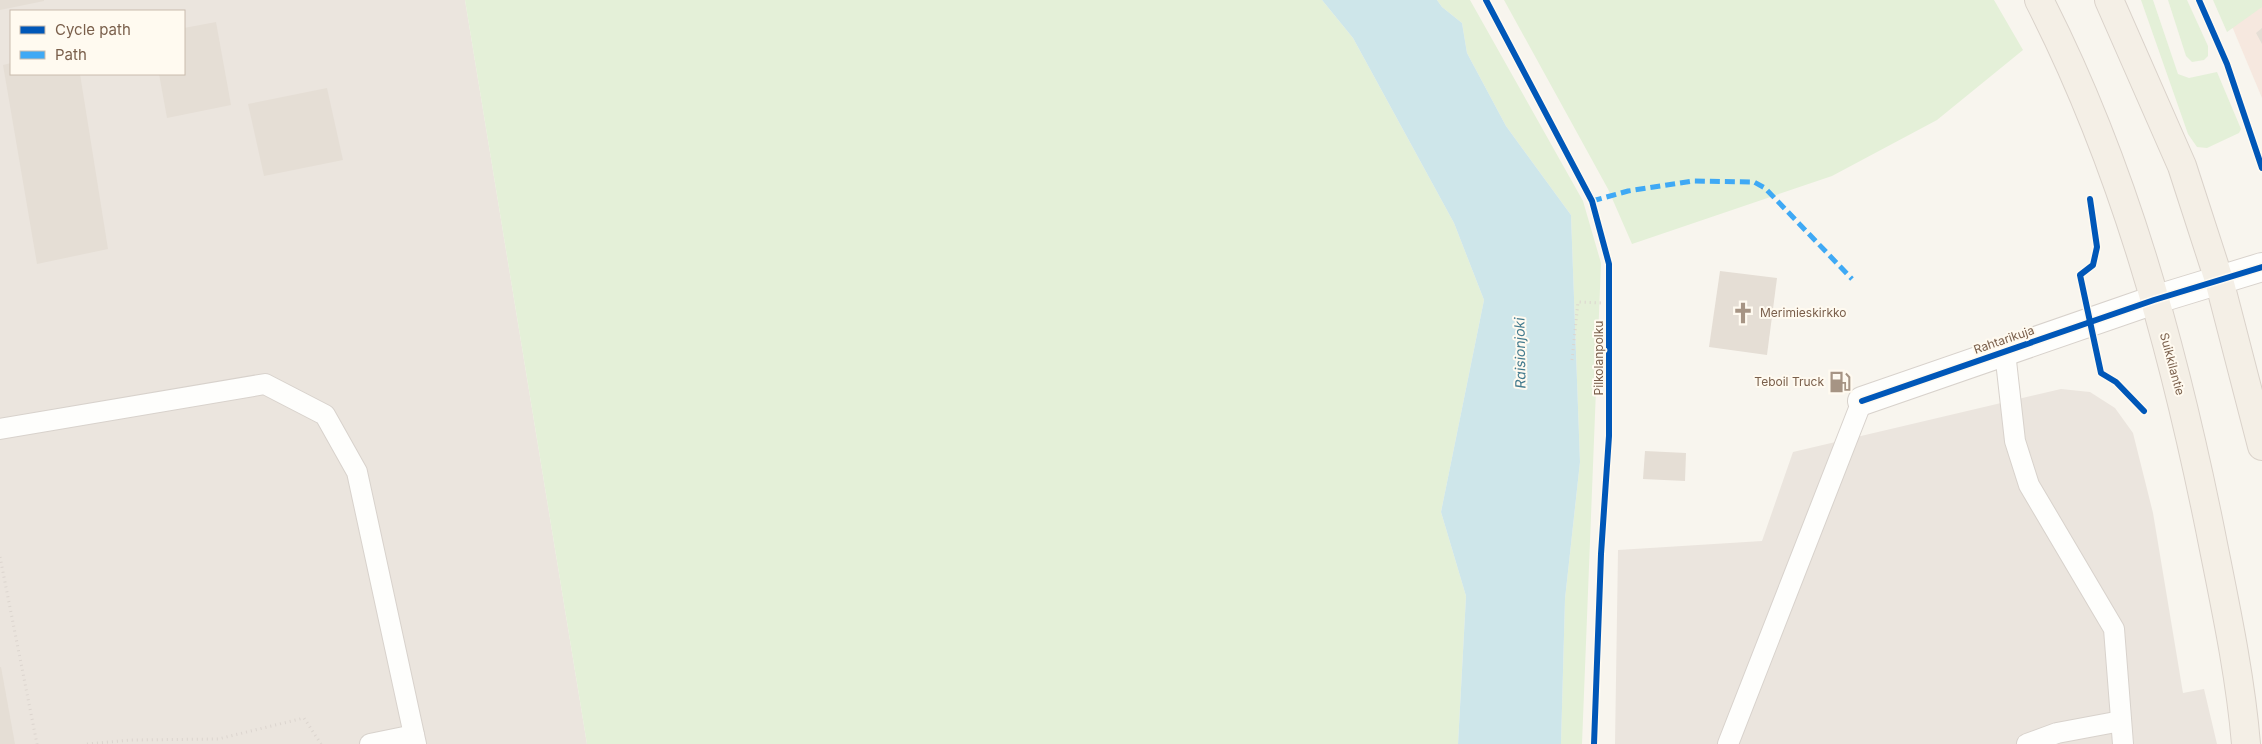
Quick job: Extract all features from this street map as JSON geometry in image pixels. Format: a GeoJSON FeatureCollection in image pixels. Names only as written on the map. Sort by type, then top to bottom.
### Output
{"type":"FeatureCollection","features":[{"type":"Feature","properties":{"kind":"main road","name":"Suikkilantie"},"geometry":{"type":"LineString","coordinates":[[2039,0],[2067,54],[2115,173],[2154,300],[2193,449],[2220,578],[2243,713],[2246,744]]}},
{"type":"Feature","properties":{"kind":"main road"},"geometry":{"type":"LineString","coordinates":[[2109,0],[2182,166],[2219,280],[2262,446]]}},
{"type":"Feature","properties":{"kind":"street","name":"Rahtarikuja"},"geometry":{"type":"LineString","coordinates":[[1862,401],[2154,300],[2262,267]]}},
{"type":"Feature","properties":{"kind":"lane"},"geometry":{"type":"LineString","coordinates":[[2006,352],[2015,441],[2029,485],[2114,629],[2123,744]]}},
{"type":"Feature","properties":{"kind":"lane"},"geometry":{"type":"LineString","coordinates":[[0,429],[265,384],[325,415],[357,472],[415,739],[370,744]]}},
{"type":"Feature","properties":{"kind":"lane"},"geometry":{"type":"LineString","coordinates":[[1728,744],[1862,401]]}},
{"type":"Feature","properties":{"kind":"lane"},"geometry":{"type":"LineString","coordinates":[[2027,744],[2058,733],[2121,721]]}},
{"type":"Feature","properties":{"kind":"path"},"geometry":{"type":"LineString","coordinates":[[1572,360],[1578,302],[1603,303]]}},
{"type":"Feature","properties":{"kind":"path"},"geometry":{"type":"LineString","coordinates":[[0,557],[38,744]]}},
{"type":"Feature","properties":{"kind":"path"},"geometry":{"type":"LineString","coordinates":[[87,744],[132,740],[218,740],[304,718],[321,744]]}},
{"type":"Feature","properties":{"kind":"shaded area"},"geometry":{"type":"Polygon","coordinates":[[[0,0],[465,0],[587,744],[0,744],[0,0]]]}},
{"type":"Feature","properties":{"kind":"shaded area"},"geometry":{"type":"Polygon","coordinates":[[[2221,0],[2262,0],[2262,98],[2221,0]]]}},
{"type":"Feature","properties":{"kind":"shaded area"},"geometry":{"type":"Polygon","coordinates":[[[2061,389],[2090,392],[2115,408],[2133,433],[2153,513],[2183,693],[2204,689],[2217,744],[1615,744],[1618,550],[1762,541],[1793,452],[2061,389]]]}},
{"type":"Feature","properties":{"kind":"green space"},"geometry":{"type":"Polygon","coordinates":[[[465,0],[1322,0],[1353,38],[1454,223],[1484,300],[1441,512],[1466,596],[1458,744],[587,744],[465,0]]]}},
{"type":"Feature","properties":{"kind":"green space"},"geometry":{"type":"Polygon","coordinates":[[[1437,0],[1470,0],[1583,201],[1601,263],[1582,744],[1561,744],[1565,599],[1580,462],[1571,215],[1506,126],[1467,53],[1462,23],[1442,7],[1437,0]]]}},
{"type":"Feature","properties":{"kind":"green space"},"geometry":{"type":"Polygon","coordinates":[[[1504,0],[1994,0],[2023,50],[1937,120],[1832,176],[1632,244],[1608,189],[1504,0]]]}},
{"type":"Feature","properties":{"kind":"green space"},"geometry":{"type":"Polygon","coordinates":[[[2141,0],[2153,0],[2178,74],[2189,78],[2217,72],[2241,129],[2239,133],[2207,148],[2197,147],[2188,134],[2141,0]]]}},
{"type":"Feature","properties":{"kind":"green space"},"geometry":{"type":"Polygon","coordinates":[[[2168,0],[2187,0],[2208,46],[2208,56],[2204,60],[2192,62],[2186,56],[2168,0]]]}},
{"type":"Feature","properties":{"kind":"green space"},"geometry":{"type":"Polygon","coordinates":[[[2213,0],[2262,0],[2262,7],[2227,32],[2213,0]]]}},
{"type":"Feature","properties":{"kind":"water","name":"Raisionjoki"},"geometry":{"type":"Polygon","coordinates":[[[1322,0],[1437,0],[1442,7],[1462,23],[1467,53],[1506,126],[1571,215],[1580,462],[1565,599],[1561,744],[1458,744],[1466,596],[1441,512],[1484,300],[1454,223],[1353,38],[1322,0]]]}},
{"type":"Feature","properties":{"kind":"building"},"geometry":{"type":"Polygon","coordinates":[[[0,0],[44,0],[44,1],[0,10],[0,0]]]}},
{"type":"Feature","properties":{"kind":"building"},"geometry":{"type":"Polygon","coordinates":[[[216,22],[231,105],[167,118],[159,75],[185,75],[185,28],[216,22]]]}},
{"type":"Feature","properties":{"kind":"building"},"geometry":{"type":"Polygon","coordinates":[[[2262,28],[2262,44],[2256,33],[2262,28]]]}},
{"type":"Feature","properties":{"kind":"building"},"geometry":{"type":"Polygon","coordinates":[[[10,63],[10,75],[80,75],[108,249],[37,264],[3,65],[10,63]]]}},
{"type":"Feature","properties":{"kind":"building"},"geometry":{"type":"Polygon","coordinates":[[[327,88],[343,160],[264,176],[248,104],[327,88]]]}},
{"type":"Feature","properties":{"kind":"building","name":"Merimieskirkko"},"geometry":{"type":"Polygon","coordinates":[[[1720,271],[1777,278],[1767,355],[1709,347],[1720,271]]]}},
{"type":"Feature","properties":{"kind":"building"},"geometry":{"type":"Polygon","coordinates":[[[1645,451],[1686,453],[1685,481],[1643,479],[1645,451]]]}},
{"type":"Feature","properties":{"kind":"building"},"geometry":{"type":"Polygon","coordinates":[[[1,667],[15,744],[0,744],[1,667]]]}},
{"type":"Feature","properties":{"kind":"marked path"},"geometry":{"type":"LineString","coordinates":[[1592,201],[1628,191],[1693,181],[1754,182],[1765,188],[1852,279]]}},
{"type":"Feature","properties":{"kind":"cycle path","name":"Pilkolanpolku"},"geometry":{"type":"LineString","coordinates":[[1486,0],[1592,201],[1609,264],[1609,436],[1601,554],[1594,744]]}},
{"type":"Feature","properties":{"kind":"cycle path"},"geometry":{"type":"LineString","coordinates":[[2199,0],[2227,64],[2262,168]]}},
{"type":"Feature","properties":{"kind":"cycle path"},"geometry":{"type":"LineString","coordinates":[[2090,199],[2097,247],[2093,265],[2080,275],[2101,373],[2116,382],[2144,411]]}},
{"type":"Feature","properties":{"kind":"cycle path"},"geometry":{"type":"LineString","coordinates":[[1862,401],[2154,300],[2262,267]]}},
{"type":"Feature","properties":{"kind":"place","name":"Merimieskirkko"},"geometry":{"type":"Point","coordinates":[1743,313]}},
{"type":"Feature","properties":{"kind":"place","name":"Teboil Truck"},"geometry":{"type":"Point","coordinates":[1840,382]}}]}
